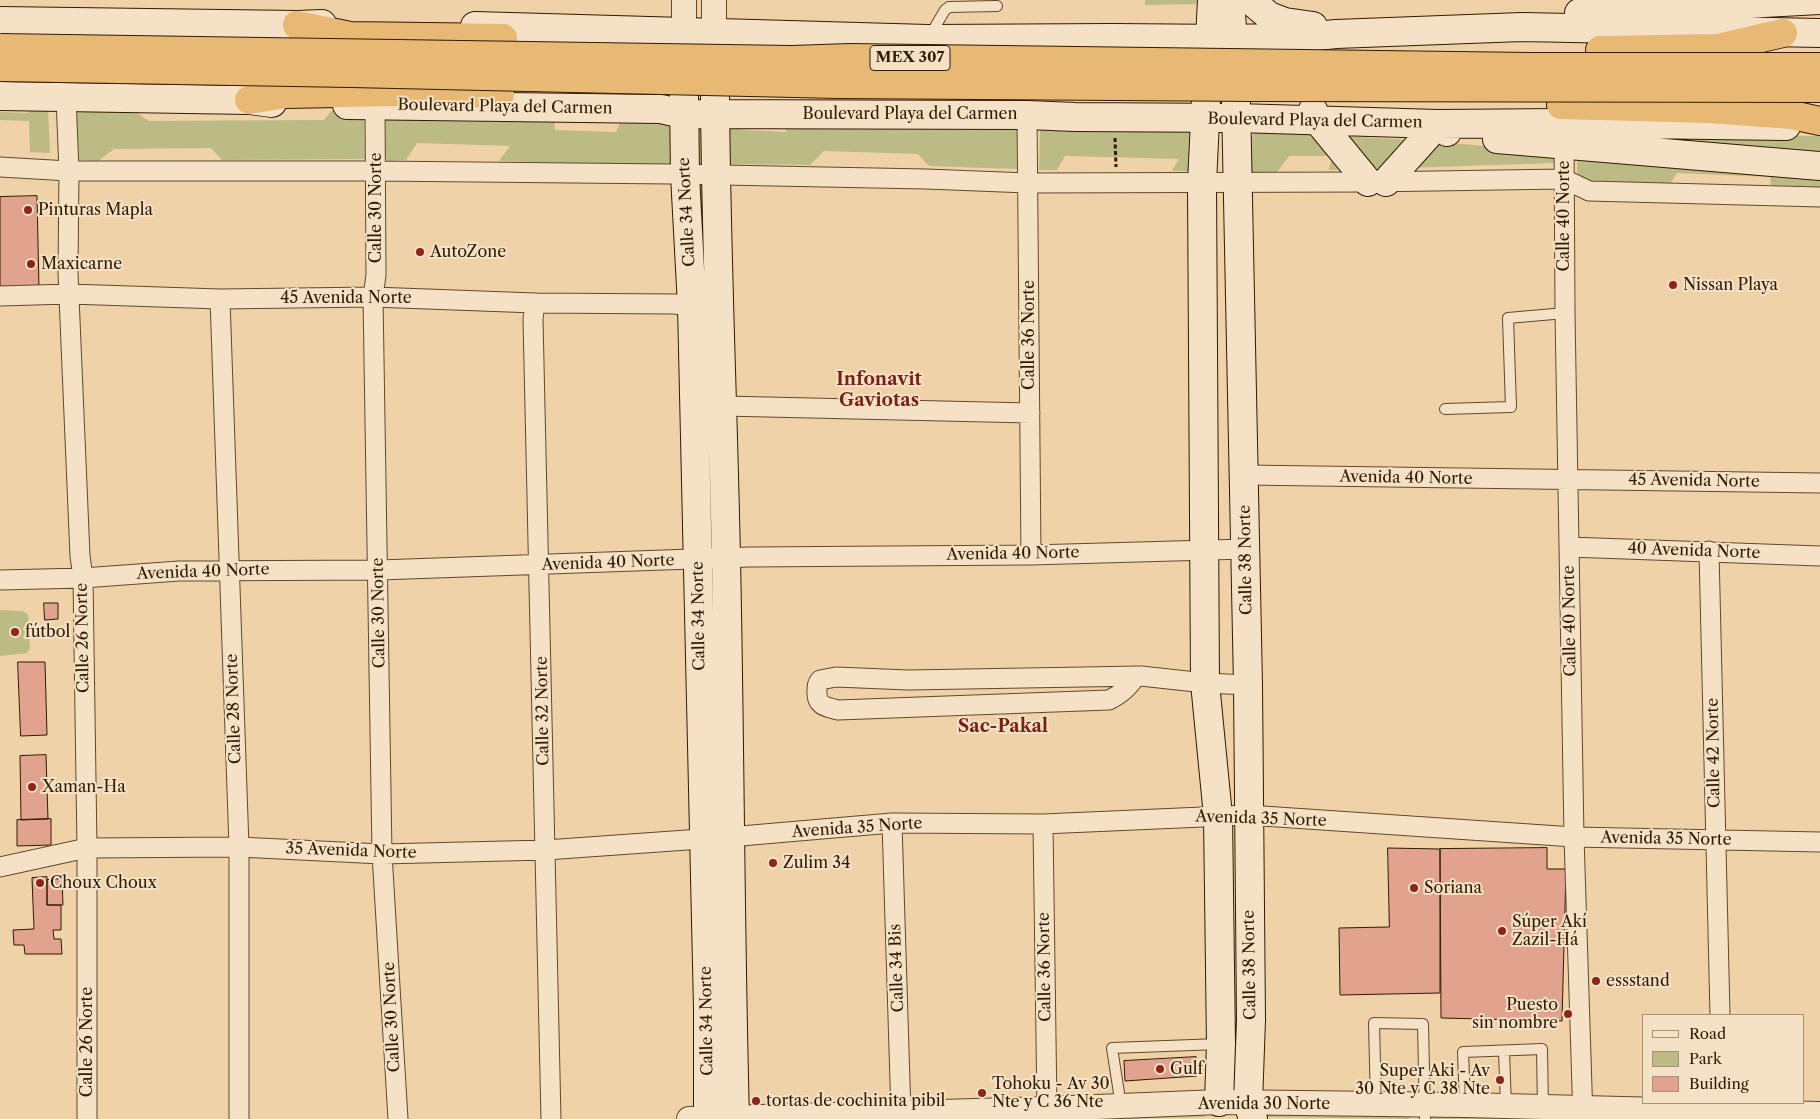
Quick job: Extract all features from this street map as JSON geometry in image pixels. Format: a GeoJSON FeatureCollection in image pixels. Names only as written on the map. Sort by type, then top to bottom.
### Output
{"type":"FeatureCollection","features":[{"type":"Feature","properties":{"kind":"highway"},"geometry":{"type":"LineString","coordinates":[[297,25],[350,36],[794,46],[850,58]]}},
{"type":"Feature","properties":{"kind":"highway"},"geometry":{"type":"LineString","coordinates":[[1253,75],[1322,50],[1718,48],[1783,33]]}},
{"type":"Feature","properties":{"kind":"highway","name":"MEX 307"},"geometry":{"type":"LineString","coordinates":[[0,48],[792,60],[850,58],[1253,75],[1820,88]]}},
{"type":"Feature","properties":{"kind":"highway","name":"MEX 307"},"geometry":{"type":"LineString","coordinates":[[0,67],[838,84],[1531,67],[1820,67]]}},
{"type":"Feature","properties":{"kind":"highway"},"geometry":{"type":"LineString","coordinates":[[1253,75],[1278,96],[1366,102],[1563,124],[1718,110],[1792,115],[1820,122]]}},
{"type":"Feature","properties":{"kind":"highway"},"geometry":{"type":"LineString","coordinates":[[249,100],[286,94],[394,92],[500,94],[597,92],[792,96],[838,84]]}},
{"type":"Feature","properties":{"kind":"main road","name":"Calle 38 Norte"},"geometry":{"type":"LineString","coordinates":[[1212,0],[1238,118],[1237,183],[1245,476],[1248,685],[1250,1111]]}},
{"type":"Feature","properties":{"kind":"main road","name":"Calle 38 Norte"},"geometry":{"type":"LineString","coordinates":[[1219,1111],[1221,1044],[1218,816],[1205,683],[1202,183],[1204,118],[1230,0]]}},
{"type":"Feature","properties":{"kind":"main road"},"geometry":{"type":"LineString","coordinates":[[1250,0],[1269,16],[1285,22],[1317,26],[1336,34]]}},
{"type":"Feature","properties":{"kind":"main road"},"geometry":{"type":"LineString","coordinates":[[1522,27],[1542,16],[1633,9],[1820,0]]}},
{"type":"Feature","properties":{"kind":"main road"},"geometry":{"type":"LineString","coordinates":[[0,21],[297,25],[345,23],[928,39],[1308,38],[1336,34],[1522,27],[1820,33]]}},
{"type":"Feature","properties":{"kind":"main road","name":"Calle 34 Norte"},"geometry":{"type":"LineString","coordinates":[[684,32],[683,114],[685,175],[705,308],[723,406],[726,558],[716,837],[701,1119]]}},
{"type":"Feature","properties":{"kind":"main road","name":"Calle 34 Norte"},"geometry":{"type":"LineString","coordinates":[[714,32],[716,176],[705,308],[697,559],[735,1118]]}},
{"type":"Feature","properties":{"kind":"main road"},"geometry":{"type":"LineString","coordinates":[[1336,34],[1306,45],[1299,68],[1307,98],[1318,121],[1377,182],[1438,124]]}},
{"type":"Feature","properties":{"kind":"main road"},"geometry":{"type":"LineString","coordinates":[[1073,38],[1097,50],[1107,74],[1103,92],[1090,108],[1074,117]]}},
{"type":"Feature","properties":{"kind":"main road","name":"Boulevard Playa del Carmen"},"geometry":{"type":"LineString","coordinates":[[0,96],[249,100],[274,104],[375,106],[662,109],[683,114],[1027,115],[1238,118],[1438,124],[1563,124],[1820,166]]}},
{"type":"Feature","properties":{"kind":"street"},"geometry":{"type":"LineString","coordinates":[[684,0],[684,32]]}},
{"type":"Feature","properties":{"kind":"street"},"geometry":{"type":"LineString","coordinates":[[714,0],[714,32]]}},
{"type":"Feature","properties":{"kind":"street","name":"Calle 26 Norte"},"geometry":{"type":"LineString","coordinates":[[66,96],[69,294],[80,556],[83,578],[87,848],[88,1119]]}},
{"type":"Feature","properties":{"kind":"street","name":"Calle 30 Norte"},"geometry":{"type":"LineString","coordinates":[[375,106],[376,275],[373,297],[379,570],[382,854],[398,1119]]}},
{"type":"Feature","properties":{"kind":"street","name":"Calle 36 Norte"},"geometry":{"type":"LineString","coordinates":[[1027,115],[1031,555]]}},
{"type":"Feature","properties":{"kind":"street","name":"Calle 40 Norte"},"geometry":{"type":"LineString","coordinates":[[1563,124],[1574,837],[1583,1113]]}},
{"type":"Feature","properties":{"kind":"street"},"geometry":{"type":"LineString","coordinates":[[0,167],[68,171],[376,171],[926,178],[1028,183],[1377,182],[1564,179],[1589,191],[1820,197]]}},
{"type":"Feature","properties":{"kind":"street","name":"45 Avenida Norte"},"geometry":{"type":"LineString","coordinates":[[0,296],[69,294],[220,299],[373,297],[535,303],[674,304],[705,308]]}},
{"type":"Feature","properties":{"kind":"street","name":"Calle 28 Norte"},"geometry":{"type":"LineString","coordinates":[[220,299],[239,847],[239,1119]]}},
{"type":"Feature","properties":{"kind":"street","name":"Calle 32 Norte"},"geometry":{"type":"LineString","coordinates":[[535,303],[551,1119]]}},
{"type":"Feature","properties":{"kind":"street"},"geometry":{"type":"LineString","coordinates":[[723,406],[1030,413]]}},
{"type":"Feature","properties":{"kind":"street","name":"Avenida 40 Norte"},"geometry":{"type":"LineString","coordinates":[[1245,476],[1568,480]]}},
{"type":"Feature","properties":{"kind":"street","name":"45 Avenida Norte"},"geometry":{"type":"LineString","coordinates":[[1568,480],[1820,483]]}},
{"type":"Feature","properties":{"kind":"street","name":"40 Avenida Norte"},"geometry":{"type":"LineString","coordinates":[[1569,547],[1820,556]]}},
{"type":"Feature","properties":{"kind":"street","name":"Avenida 40 Norte"},"geometry":{"type":"LineString","coordinates":[[0,580],[83,578],[179,571],[379,570],[540,566],[726,558],[1031,555],[1246,549]]}},
{"type":"Feature","properties":{"kind":"street","name":"Calle 42 Norte"},"geometry":{"type":"LineString","coordinates":[[1709,551],[1720,1014]]}},
{"type":"Feature","properties":{"kind":"street"},"geometry":{"type":"LineString","coordinates":[[1136,676],[1128,688],[1120,695],[1109,700],[838,710],[823,707],[818,702],[816,696],[818,683],[823,678],[908,680],[1136,676],[1248,685]]}},
{"type":"Feature","properties":{"kind":"street","name":"Avenida 35 Norte"},"geometry":{"type":"LineString","coordinates":[[716,837],[892,823],[1043,824],[1248,815],[1574,837],[1820,842]]}},
{"type":"Feature","properties":{"kind":"street","name":"Calle 34 Bis"},"geometry":{"type":"LineString","coordinates":[[892,823],[901,1114]]}},
{"type":"Feature","properties":{"kind":"street","name":"Calle 36 Norte"},"geometry":{"type":"LineString","coordinates":[[1043,824],[1047,1110]]}},
{"type":"Feature","properties":{"kind":"street","name":"35 Avenida Norte"},"geometry":{"type":"LineString","coordinates":[[0,867],[87,848],[239,847],[382,854],[546,850],[716,837]]}},
{"type":"Feature","properties":{"kind":"street","name":"Avenida 30 Norte"},"geometry":{"type":"LineString","coordinates":[[701,1119],[1121,1107],[1250,1111],[1376,1104],[1425,1112],[1465,1105],[1543,1108],[1583,1113],[1722,1111],[1820,1114]]}},
{"type":"Feature","properties":{"kind":"lane"},"geometry":{"type":"LineString","coordinates":[[928,39],[945,10],[949,7],[997,6]]}},
{"type":"Feature","properties":{"kind":"lane"},"geometry":{"type":"LineString","coordinates":[[1445,409],[1511,407],[1508,318],[1565,313]]}},
{"type":"Feature","properties":{"kind":"lane"},"geometry":{"type":"LineString","coordinates":[[1376,1104],[1374,1023],[1424,1024],[1425,1112]]}},
{"type":"Feature","properties":{"kind":"lane"},"geometry":{"type":"LineString","coordinates":[[1121,1107],[1112,1048],[1221,1044]]}},
{"type":"Feature","properties":{"kind":"lane"},"geometry":{"type":"LineString","coordinates":[[1465,1105],[1463,1052],[1542,1049],[1543,1108]]}},
{"type":"Feature","properties":{"kind":"lane"},"geometry":{"type":"LineString","coordinates":[[1504,1051],[1506,1106]]}},
{"type":"Feature","properties":{"kind":"green space"},"geometry":{"type":"Polygon","coordinates":[[[1145,0],[1199,0],[1199,4],[1145,5],[1145,0]]]}},
{"type":"Feature","properties":{"kind":"green space"},"geometry":{"type":"Polygon","coordinates":[[[29,109],[48,109],[50,153],[30,152],[29,121],[0,120],[0,112],[29,113],[29,109]]]}},
{"type":"Feature","properties":{"kind":"green space"},"geometry":{"type":"Polygon","coordinates":[[[77,110],[137,113],[149,121],[324,120],[331,111],[364,113],[365,159],[222,160],[211,148],[114,149],[98,161],[77,160],[77,110]]]}},
{"type":"Feature","properties":{"kind":"green space"},"geometry":{"type":"Polygon","coordinates":[[[383,114],[554,117],[555,130],[616,132],[622,117],[675,124],[675,166],[499,161],[510,146],[417,143],[406,160],[388,161],[385,157],[383,114]]]}},
{"type":"Feature","properties":{"kind":"green space"},"geometry":{"type":"Polygon","coordinates":[[[724,120],[738,120],[743,130],[786,132],[786,126],[1021,126],[1022,165],[1017,169],[929,166],[918,154],[824,151],[810,165],[725,164],[724,120]]]}},
{"type":"Feature","properties":{"kind":"green space"},"geometry":{"type":"Polygon","coordinates":[[[698,121],[703,123],[703,161],[701,164],[699,164],[698,121]]]}},
{"type":"Feature","properties":{"kind":"green space"},"geometry":{"type":"Polygon","coordinates":[[[1040,126],[1190,130],[1190,171],[1172,171],[1179,159],[1065,156],[1057,170],[1039,170],[1040,126]]]}},
{"type":"Feature","properties":{"kind":"green space"},"geometry":{"type":"Polygon","coordinates":[[[1257,130],[1317,132],[1349,169],[1329,170],[1332,156],[1289,156],[1277,172],[1247,172],[1247,142],[1257,130]]]}},
{"type":"Feature","properties":{"kind":"green space"},"geometry":{"type":"Polygon","coordinates":[[[1611,134],[1820,136],[1820,158],[1611,134]]]}},
{"type":"Feature","properties":{"kind":"green space"},"geometry":{"type":"Polygon","coordinates":[[[1338,136],[1416,140],[1389,168],[1366,169],[1338,136]]]}},
{"type":"Feature","properties":{"kind":"green space"},"geometry":{"type":"Polygon","coordinates":[[[1432,141],[1555,153],[1555,163],[1407,168],[1432,141]]]}},
{"type":"Feature","properties":{"kind":"green space"},"geometry":{"type":"Polygon","coordinates":[[[1577,159],[1820,172],[1820,187],[1771,185],[1770,177],[1677,173],[1670,184],[1580,180],[1577,172],[1577,159]]]}},
{"type":"Feature","properties":{"kind":"green space"},"geometry":{"type":"Polygon","coordinates":[[[702,184],[704,192],[705,296],[697,186],[702,184]]]}},
{"type":"Feature","properties":{"kind":"green space","name":"fútbol"},"geometry":{"type":"Polygon","coordinates":[[[0,610],[23,611],[28,615],[30,648],[27,653],[0,656],[0,610]]]}},
{"type":"Feature","properties":{"kind":"green space"},"geometry":{"type":"Polygon","coordinates":[[[1206,1113],[1206,1116],[1203,1117],[983,1119],[1206,1113]]]}},
{"type":"Feature","properties":{"kind":"green space"},"geometry":{"type":"Polygon","coordinates":[[[1266,1113],[1409,1115],[1411,1117],[1409,1119],[1266,1117],[1266,1113]]]}},
{"type":"Feature","properties":{"kind":"green space"},"geometry":{"type":"Polygon","coordinates":[[[1431,1115],[1559,1119],[1431,1119],[1431,1115]]]}},
{"type":"Feature","properties":{"kind":"building"},"geometry":{"type":"Polygon","coordinates":[[[37,196],[39,288],[0,287],[0,197],[37,196]]]}},
{"type":"Feature","properties":{"kind":"building"},"geometry":{"type":"Polygon","coordinates":[[[44,603],[58,603],[58,619],[45,620],[44,603]]]}},
{"type":"Feature","properties":{"kind":"building"},"geometry":{"type":"Polygon","coordinates":[[[18,662],[45,662],[47,735],[21,736],[18,662]]]}},
{"type":"Feature","properties":{"kind":"building"},"geometry":{"type":"Polygon","coordinates":[[[46,755],[48,819],[21,820],[20,756],[46,755]]]}},
{"type":"Feature","properties":{"kind":"building"},"geometry":{"type":"Polygon","coordinates":[[[51,819],[51,845],[17,846],[17,820],[51,819]]]}},
{"type":"Feature","properties":{"kind":"building","name":"Soriana"},"geometry":{"type":"Polygon","coordinates":[[[1388,848],[1440,849],[1440,993],[1340,995],[1339,928],[1389,927],[1388,848]]]}},
{"type":"Feature","properties":{"kind":"building","name":"Súper Akí Zazil-Há"},"geometry":{"type":"Polygon","coordinates":[[[1547,848],[1547,869],[1566,869],[1562,1021],[1441,1018],[1440,849],[1547,848]]]}},
{"type":"Feature","properties":{"kind":"building"},"geometry":{"type":"Polygon","coordinates":[[[47,877],[47,905],[61,905],[61,930],[53,930],[54,939],[61,939],[62,954],[25,954],[24,945],[14,945],[13,930],[34,929],[32,878],[47,877]]]}},
{"type":"Feature","properties":{"kind":"building"},"geometry":{"type":"Polygon","coordinates":[[[62,879],[63,905],[47,905],[47,880],[62,879]]]}},
{"type":"Feature","properties":{"kind":"building","name":"Gulf"},"geometry":{"type":"Polygon","coordinates":[[[1196,1057],[1197,1076],[1125,1081],[1124,1061],[1196,1057]]]}},
{"type":"Feature","properties":{"kind":"place","name":"Pinturas Mapla"},"geometry":{"type":"Point","coordinates":[28,210]}},
{"type":"Feature","properties":{"kind":"place","name":"AutoZone"},"geometry":{"type":"Point","coordinates":[420,252]}},
{"type":"Feature","properties":{"kind":"place","name":"Maxicarne"},"geometry":{"type":"Point","coordinates":[31,264]}},
{"type":"Feature","properties":{"kind":"place","name":"Nissan Playa"},"geometry":{"type":"Point","coordinates":[1673,285]}},
{"type":"Feature","properties":{"kind":"place","name":"fútbol"},"geometry":{"type":"Point","coordinates":[15,632]}},
{"type":"Feature","properties":{"kind":"place","name":"Xaman-Ha"},"geometry":{"type":"Point","coordinates":[32,787]}},
{"type":"Feature","properties":{"kind":"place","name":"Zulim 34"},"geometry":{"type":"Point","coordinates":[773,863]}},
{"type":"Feature","properties":{"kind":"place","name":"Choux Choux"},"geometry":{"type":"Point","coordinates":[40,883]}},
{"type":"Feature","properties":{"kind":"place","name":"Soriana"},"geometry":{"type":"Point","coordinates":[1414,888]}},
{"type":"Feature","properties":{"kind":"place","name":"Súper Akí Zazil-Há"},"geometry":{"type":"Point","coordinates":[1502,931]}},
{"type":"Feature","properties":{"kind":"place","name":"essstand"},"geometry":{"type":"Point","coordinates":[1596,981]}},
{"type":"Feature","properties":{"kind":"place","name":"Puesto sin nombre"},"geometry":{"type":"Point","coordinates":[1568,1014]}},
{"type":"Feature","properties":{"kind":"place","name":"Gulf"},"geometry":{"type":"Point","coordinates":[1160,1069]}},
{"type":"Feature","properties":{"kind":"place","name":"Super Aki - Av 30 Nte y C 38 Nte"},"geometry":{"type":"Point","coordinates":[1500,1080]}},
{"type":"Feature","properties":{"kind":"place","name":"Tohoku - Av 30 Nte y C 36 Nte"},"geometry":{"type":"Point","coordinates":[982,1093]}},
{"type":"Feature","properties":{"kind":"place","name":"tortas de cochinita pibil"},"geometry":{"type":"Point","coordinates":[756,1101]}},
{"type":"Feature","properties":{"kind":"district","name":"Infonavit Gaviotas"},"geometry":{"type":"Point","coordinates":[879,390]}},
{"type":"Feature","properties":{"kind":"district","name":"Sac-Pakal"},"geometry":{"type":"Point","coordinates":[1003,727]}}]}
